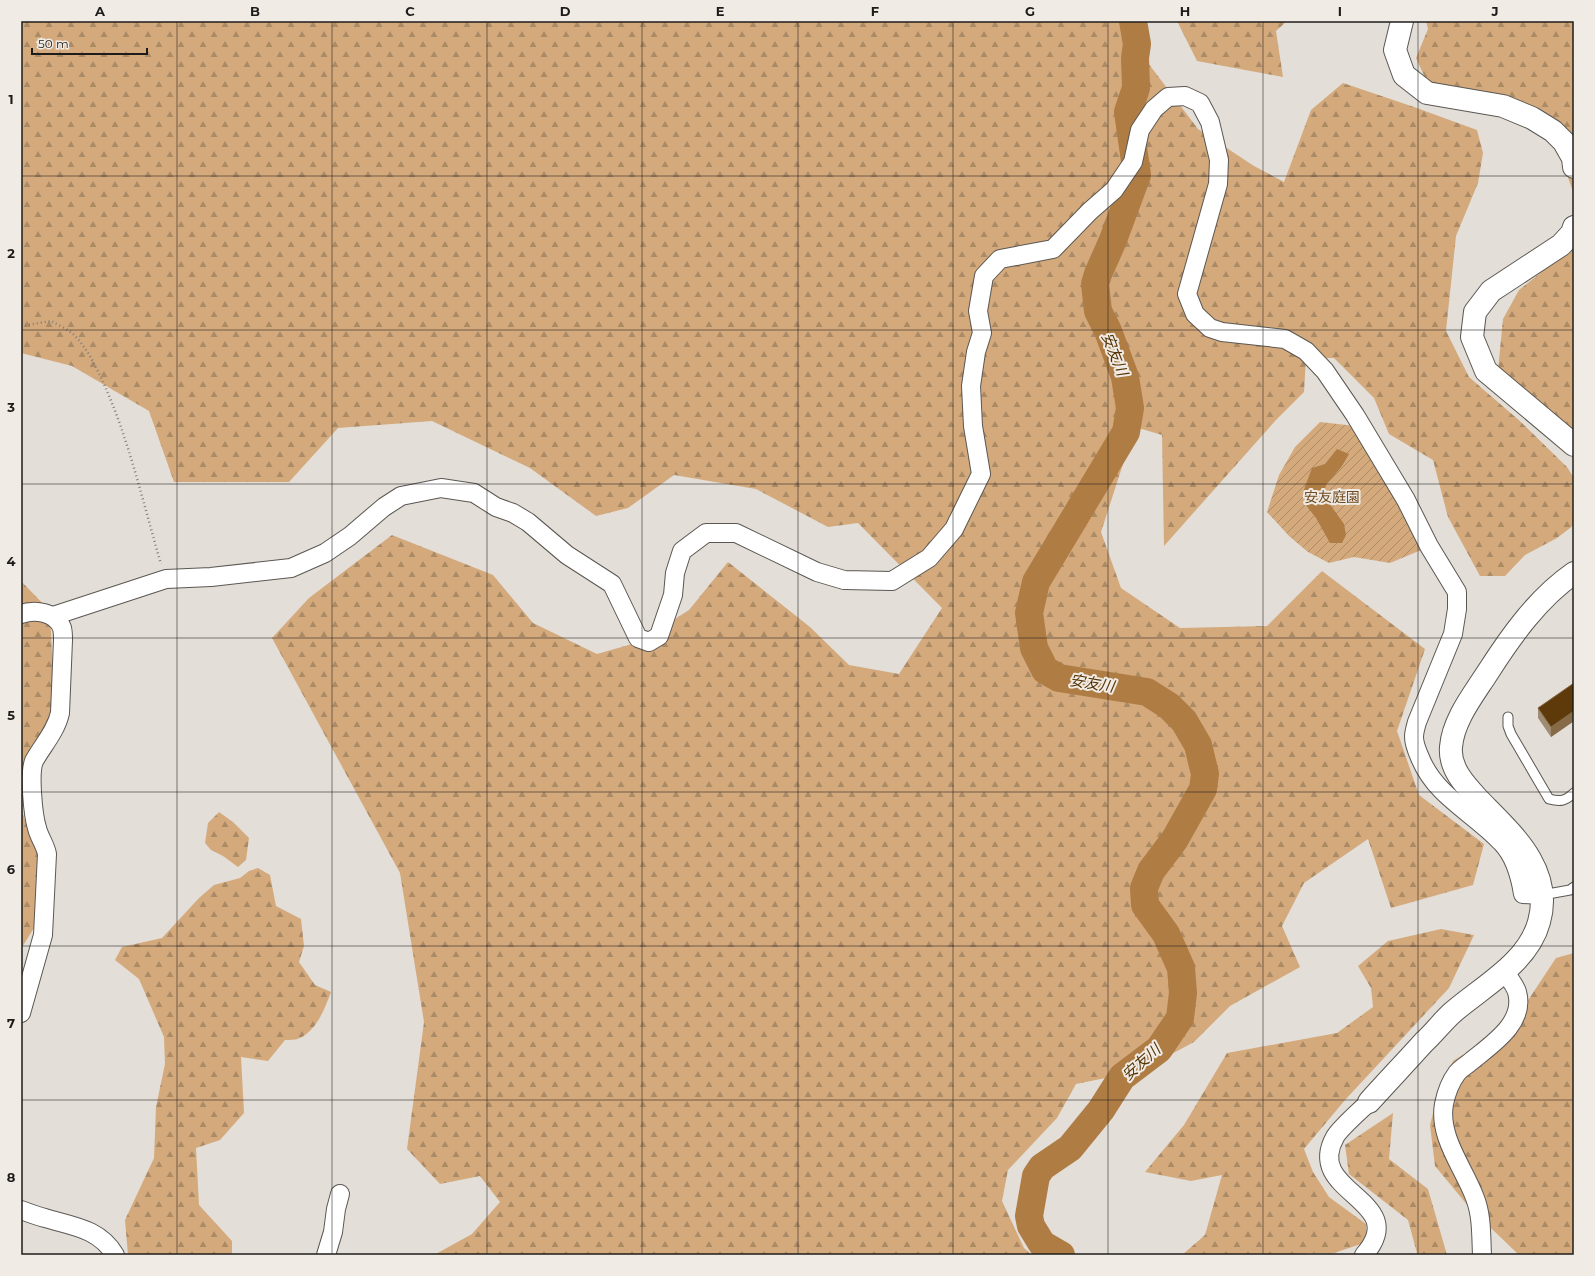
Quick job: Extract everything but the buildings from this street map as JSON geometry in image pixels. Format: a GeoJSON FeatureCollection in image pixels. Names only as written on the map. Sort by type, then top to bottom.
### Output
{"type":"FeatureCollection","features":[{"type":"Feature","properties":{"kind":"street"},"geometry":{"type":"LineString","coordinates":[[1402,21],[1394,50],[1404,74],[1427,93],[1503,106],[1532,118],[1553,131],[1564,142],[1573,158],[1574,167]]}},
{"type":"Feature","properties":{"kind":"street"},"geometry":{"type":"LineString","coordinates":[[53,616],[166,580],[211,577],[290,568],[325,553],[350,536],[384,507],[401,496],[441,488],[474,493],[496,507],[513,513],[528,522],[567,555],[612,584],[638,638],[649,642],[659,636],[673,595],[675,573],[682,552],[706,533],[736,532],[817,572],[844,580],[892,581],[929,558],[954,529],[981,474],[973,426],[971,386],[976,352],[982,333],[978,311],[984,276],[1000,259],[1053,249],[1090,211],[1114,190],[1133,162],[1140,130],[1154,109],[1168,97],[1185,96],[1200,103],[1210,122],[1219,160],[1218,184],[1187,294],[1195,314],[1210,328],[1222,332],[1284,339],[1306,350],[1325,371],[1355,415],[1406,500],[1428,546],[1457,592],[1457,608],[1453,634],[1417,722],[1414,737],[1417,750],[1425,769],[1443,793],[1501,842],[1512,856],[1518,871],[1522,894],[1542,895]]}},
{"type":"Feature","properties":{"kind":"street"},"geometry":{"type":"LineString","coordinates":[[1574,227],[1572,233],[1561,245],[1491,291],[1475,312],[1472,337],[1486,371],[1574,445]]}},
{"type":"Feature","properties":{"kind":"street"},"geometry":{"type":"LineString","coordinates":[[1364,1255],[1375,1239],[1377,1228],[1374,1216],[1367,1206],[1343,1185],[1332,1171],[1329,1162],[1330,1150],[1336,1136],[1452,1014],[1521,955],[1536,930],[1543,908],[1542,895],[1536,870],[1529,856],[1520,843],[1461,779],[1452,762],[1451,748],[1454,731],[1465,710],[1504,648],[1540,603],[1574,574]]}},
{"type":"Feature","properties":{"kind":"street"},"geometry":{"type":"LineString","coordinates":[[21,614],[27,612],[42,613],[53,616],[58,620],[63,629],[60,713],[58,722],[34,762],[31,777],[36,828],[45,845],[47,854],[43,935],[21,1013]]}},
{"type":"Feature","properties":{"kind":"street"},"geometry":{"type":"LineString","coordinates":[[1482,1255],[1480,1216],[1475,1198],[1458,1162],[1444,1124],[1444,1104],[1449,1088],[1457,1073],[1500,1036],[1513,1021],[1518,1003],[1517,991],[1504,971]]}},
{"type":"Feature","properties":{"kind":"street"},"geometry":{"type":"LineString","coordinates":[[326,1255],[333,1232],[336,1209],[340,1194]]}},
{"type":"Feature","properties":{"kind":"street"},"geometry":{"type":"LineString","coordinates":[[21,1210],[46,1219],[71,1224],[85,1229],[101,1240],[114,1255]]}},
{"type":"Feature","properties":{"kind":"lane"},"geometry":{"type":"LineString","coordinates":[[1508,717],[1508,726],[1511,734],[1549,799],[1559,802],[1568,798],[1574,792]]}},
{"type":"Feature","properties":{"kind":"lane"},"geometry":{"type":"LineString","coordinates":[[1542,895],[1570,890],[1574,887]]}},
{"type":"Feature","properties":{"kind":"path"},"geometry":{"type":"LineString","coordinates":[[21,326],[51,321],[73,334],[93,362],[112,403],[128,449],[166,580]]}},
{"type":"Feature","properties":{"kind":"green space"},"geometry":{"type":"Polygon","coordinates":[[[21,21],[1128,21],[1145,59],[1198,129],[1254,166],[1284,182],[1311,110],[1343,83],[1477,130],[1483,153],[1478,183],[1456,236],[1446,331],[1469,377],[1521,422],[1567,467],[1574,478],[1574,525],[1557,538],[1525,555],[1505,576],[1480,576],[1448,517],[1433,460],[1389,434],[1374,398],[1334,358],[1306,358],[1304,392],[1275,421],[1164,546],[1162,435],[1135,427],[1101,532],[1121,588],[1180,628],[1267,626],[1322,571],[1425,649],[1397,731],[1419,795],[1484,844],[1473,885],[1391,908],[1368,839],[1304,883],[1282,926],[1300,967],[1230,1006],[1194,1042],[1140,1071],[1076,1084],[1057,1118],[1008,1170],[1002,1201],[1024,1248],[1032,1255],[434,1255],[472,1234],[500,1202],[480,1176],[440,1184],[407,1149],[424,1022],[400,873],[272,638],[309,598],[392,535],[493,575],[533,623],[597,654],[639,642],[689,610],[728,562],[810,627],[849,665],[899,674],[942,608],[858,523],[828,527],[756,489],[674,475],[628,508],[596,516],[530,468],[432,421],[338,428],[289,482],[174,482],[149,411],[72,366],[21,353],[21,21]]]}},
{"type":"Feature","properties":{"kind":"green space"},"geometry":{"type":"Polygon","coordinates":[[[1177,21],[1287,21],[1276,31],[1283,77],[1197,61],[1177,21]]]}},
{"type":"Feature","properties":{"kind":"green space"},"geometry":{"type":"Polygon","coordinates":[[[1426,21],[1574,21],[1574,194],[1559,153],[1554,124],[1428,84],[1416,58],[1428,29],[1426,21]]]}},
{"type":"Feature","properties":{"kind":"green space"},"geometry":{"type":"Polygon","coordinates":[[[1574,235],[1574,431],[1498,370],[1503,319],[1519,290],[1558,259],[1574,235]]]}},
{"type":"Feature","properties":{"kind":"green space","name":"安友庭園"},"geometry":{"type":"Polygon","coordinates":[[[1320,422],[1355,426],[1426,548],[1390,563],[1354,557],[1329,563],[1308,552],[1289,536],[1267,512],[1279,475],[1295,447],[1320,422]]]}},
{"type":"Feature","properties":{"kind":"green space"},"geometry":{"type":"Polygon","coordinates":[[[21,581],[50,611],[54,696],[50,725],[30,756],[22,776],[21,787],[21,581]]]}},
{"type":"Feature","properties":{"kind":"green space"},"geometry":{"type":"Polygon","coordinates":[[[21,808],[39,853],[40,918],[21,949],[21,808]]]}},
{"type":"Feature","properties":{"kind":"green space"},"geometry":{"type":"Polygon","coordinates":[[[219,812],[233,822],[249,838],[246,860],[238,867],[223,856],[211,850],[205,843],[208,823],[219,812]]]}},
{"type":"Feature","properties":{"kind":"green space"},"geometry":{"type":"Polygon","coordinates":[[[258,868],[270,875],[276,906],[301,919],[304,946],[299,962],[315,985],[331,992],[320,1018],[306,1034],[297,1039],[285,1040],[268,1061],[241,1057],[244,1113],[220,1140],[196,1148],[199,1205],[232,1241],[232,1255],[128,1255],[125,1220],[154,1158],[156,1107],[165,1064],[164,1037],[139,979],[115,960],[122,947],[162,938],[199,898],[214,885],[240,878],[249,871],[258,868]]]}},
{"type":"Feature","properties":{"kind":"green space"},"geometry":{"type":"Polygon","coordinates":[[[1441,929],[1474,935],[1449,988],[1345,1100],[1304,1149],[1313,1172],[1329,1197],[1366,1224],[1367,1242],[1331,1254],[1182,1255],[1205,1235],[1222,1175],[1191,1181],[1145,1172],[1184,1125],[1227,1053],[1337,1033],[1373,1007],[1371,988],[1358,966],[1388,941],[1441,929]]]}},
{"type":"Feature","properties":{"kind":"green space"},"geometry":{"type":"Polygon","coordinates":[[[1574,953],[1574,1255],[1519,1255],[1469,1207],[1435,1166],[1430,1125],[1439,1090],[1453,1061],[1513,1023],[1556,958],[1574,953]]]}},
{"type":"Feature","properties":{"kind":"green space"},"geometry":{"type":"Polygon","coordinates":[[[1393,1113],[1389,1159],[1428,1189],[1447,1255],[1415,1255],[1417,1253],[1408,1220],[1349,1174],[1345,1145],[1393,1113]]]}},
{"type":"Feature","properties":{"kind":"shaded area"},"geometry":{"type":"Polygon","coordinates":[[[1337,449],[1349,454],[1342,466],[1326,485],[1324,496],[1344,524],[1346,535],[1342,543],[1330,543],[1316,518],[1305,504],[1303,492],[1312,468],[1325,464],[1337,449]]]}},
{"type":"Feature","properties":{"kind":"waterway","name":"安友川"},"geometry":{"type":"LineString","coordinates":[[1061,1255],[1042,1244],[1031,1226],[1029,1216],[1036,1176],[1042,1167],[1070,1148],[1101,1110],[1122,1077],[1159,1049],[1180,1018],[1183,993],[1181,968],[1166,934],[1145,905],[1144,888],[1151,871],[1175,839],[1203,789],[1205,774],[1198,745],[1184,721],[1169,706],[1147,692],[1059,678],[1045,670],[1034,648],[1029,613],[1036,582],[1126,432],[1130,408],[1125,377],[1108,331],[1098,311],[1095,284],[1137,175],[1128,112],[1136,88],[1135,58],[1137,44],[1133,21]]}}]}
